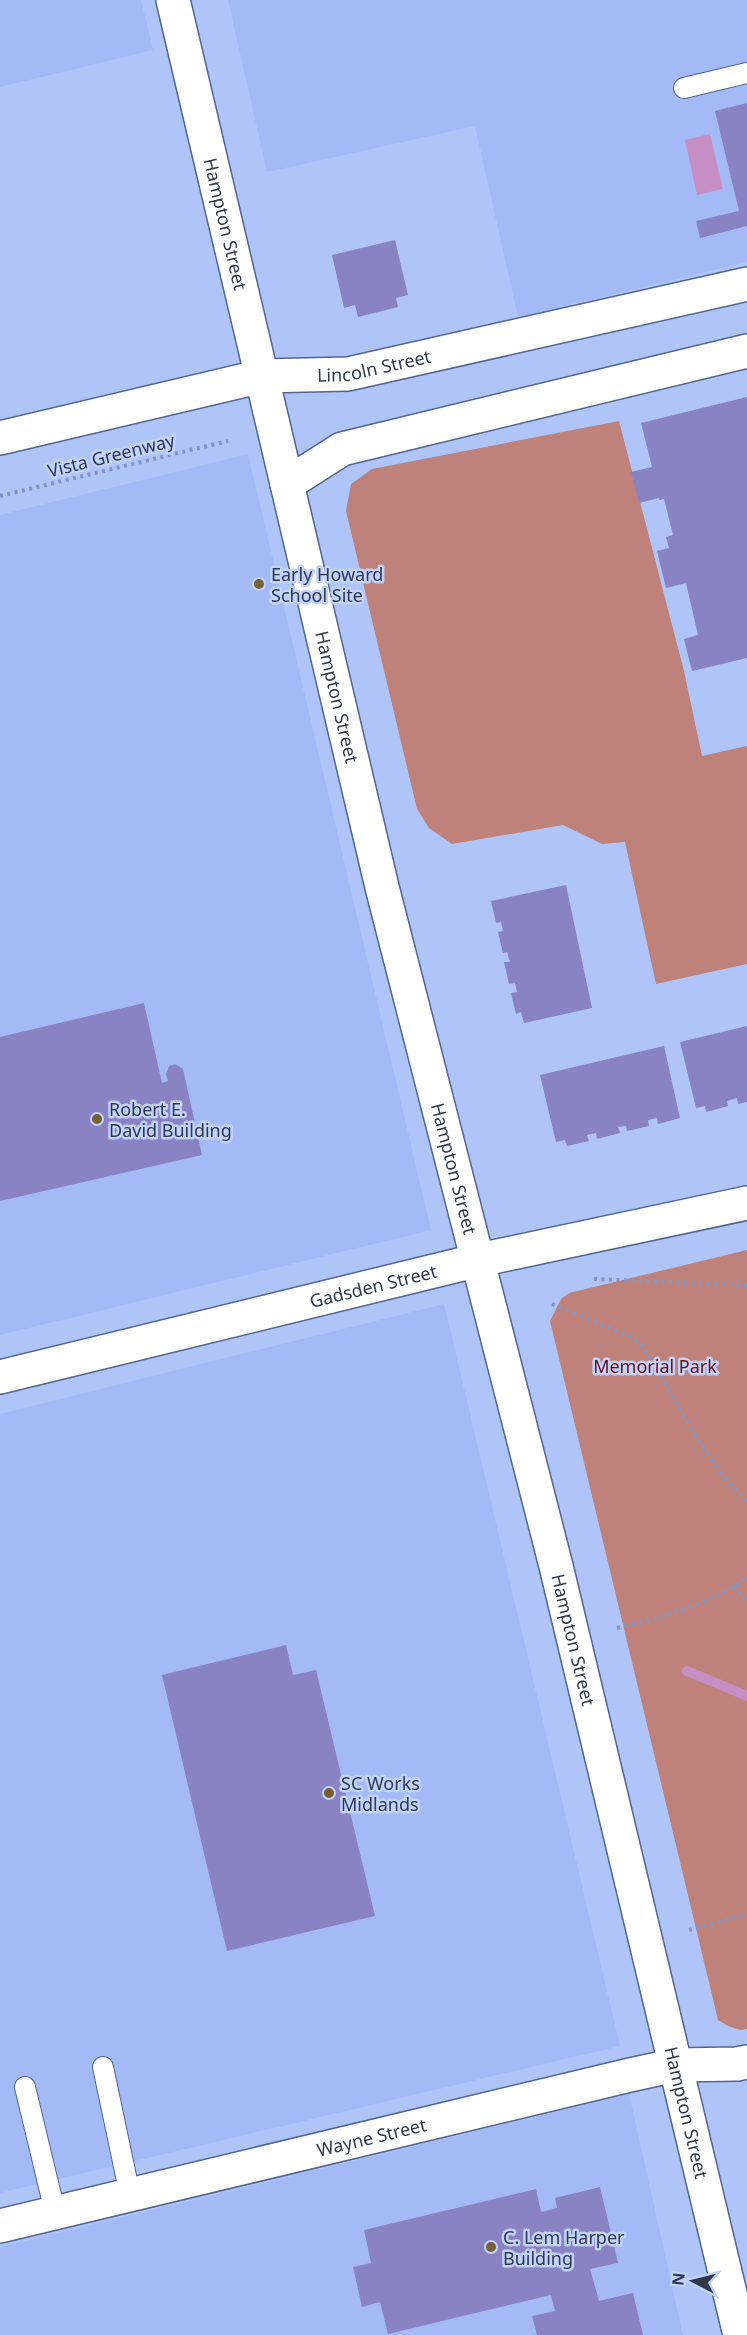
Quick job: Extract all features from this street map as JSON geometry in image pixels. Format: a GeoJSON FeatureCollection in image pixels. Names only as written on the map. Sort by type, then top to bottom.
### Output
{"type":"FeatureCollection","features":[{"type":"Feature","properties":{"kind":"street","name":"Hampton Street"},"geometry":{"type":"LineString","coordinates":[[172,0],[379,876],[556,1566],[740,2335]]}},
{"type":"Feature","properties":{"kind":"street","name":"Lincoln Street"},"geometry":{"type":"LineString","coordinates":[[0,438],[262,376],[348,375],[747,284]]}},
{"type":"Feature","properties":{"kind":"street"},"geometry":{"type":"LineString","coordinates":[[287,484],[342,449],[747,351]]}},
{"type":"Feature","properties":{"kind":"street","name":"Gadsden Street"},"geometry":{"type":"LineString","coordinates":[[0,1377],[479,1260],[747,1203]]}},
{"type":"Feature","properties":{"kind":"street","name":"Wayne Street"},"geometry":{"type":"LineString","coordinates":[[0,2226],[676,2065],[747,2062]]}},
{"type":"Feature","properties":{"kind":"lane"},"geometry":{"type":"LineString","coordinates":[[684,88],[747,74]]}},
{"type":"Feature","properties":{"kind":"lane"},"geometry":{"type":"LineString","coordinates":[[103,2067],[130,2195]]}},
{"type":"Feature","properties":{"kind":"lane"},"geometry":{"type":"LineString","coordinates":[[25,2087],[55,2212]]}},
{"type":"Feature","properties":{"kind":"path","name":"Vista Greenway"},"geometry":{"type":"LineString","coordinates":[[0,496],[228,441]]}},
{"type":"Feature","properties":{"kind":"path"},"geometry":{"type":"LineString","coordinates":[[594,1279],[747,1285]]}},
{"type":"Feature","properties":{"kind":"path"},"geometry":{"type":"LineString","coordinates":[[552,1304],[629,1335],[644,1347],[697,1439],[721,1473],[747,1501]]}},
{"type":"Feature","properties":{"kind":"path"},"geometry":{"type":"LineString","coordinates":[[617,1628],[665,1617],[699,1605],[747,1578]]}},
{"type":"Feature","properties":{"kind":"path"},"geometry":{"type":"LineString","coordinates":[[734,1586],[747,1602]]}},
{"type":"Feature","properties":{"kind":"path"},"geometry":{"type":"LineString","coordinates":[[690,1930],[747,1914]]}},
{"type":"Feature","properties":{"kind":"shaded area"},"geometry":{"type":"Polygon","coordinates":[[[0,0],[141,0],[153,50],[0,87],[0,0]]]}},
{"type":"Feature","properties":{"kind":"shaded area"},"geometry":{"type":"Polygon","coordinates":[[[228,0],[747,0],[747,262],[518,317],[475,126],[267,172],[228,0]]]}},
{"type":"Feature","properties":{"kind":"shaded area"},"geometry":{"type":"Polygon","coordinates":[[[710,134],[723,189],[697,195],[685,140],[710,134]]]}},
{"type":"Feature","properties":{"kind":"shaded area"},"geometry":{"type":"Polygon","coordinates":[[[248,454],[431,1230],[0,1335],[0,515],[248,454]]]}},
{"type":"Feature","properties":{"kind":"shaded area"},"geometry":{"type":"Polygon","coordinates":[[[444,1304],[620,2046],[0,2193],[0,1414],[444,1304]]]}},
{"type":"Feature","properties":{"kind":"shaded area"},"geometry":{"type":"Polygon","coordinates":[[[629,2094],[683,2335],[0,2335],[0,2247],[629,2094]]]}},
{"type":"Feature","properties":{"kind":"green space"},"geometry":{"type":"Polygon","coordinates":[[[619,421],[684,671],[702,756],[747,746],[747,964],[656,984],[625,842],[602,844],[563,825],[452,844],[429,828],[417,809],[346,511],[351,484],[372,469],[619,421]]]}},
{"type":"Feature","properties":{"kind":"green space","name":"Memorial Park"},"geometry":{"type":"Polygon","coordinates":[[[747,1250],[747,2029],[741,2030],[718,2020],[550,1321],[561,1299],[569,1293],[747,1250]]]}},
{"type":"Feature","properties":{"kind":"building"},"geometry":{"type":"Polygon","coordinates":[[[747,103],[747,226],[700,238],[696,221],[739,211],[715,111],[747,103]]]}},
{"type":"Feature","properties":{"kind":"building"},"geometry":{"type":"Polygon","coordinates":[[[395,240],[408,295],[396,298],[398,307],[358,317],[355,305],[344,308],[332,255],[395,240]]]}},
{"type":"Feature","properties":{"kind":"building"},"geometry":{"type":"Polygon","coordinates":[[[747,397],[747,658],[692,671],[684,639],[698,635],[686,583],[666,588],[657,551],[669,548],[666,537],[673,535],[664,499],[639,503],[631,472],[652,467],[641,423],[747,397]]]}},
{"type":"Feature","properties":{"kind":"building"},"geometry":{"type":"Polygon","coordinates":[[[566,885],[592,1008],[524,1023],[521,1012],[516,1014],[511,993],[517,992],[515,983],[509,984],[504,962],[510,962],[507,952],[503,953],[498,932],[503,931],[501,922],[496,923],[491,901],[566,885]]]}},
{"type":"Feature","properties":{"kind":"building","name":"Robert E. David Building"},"geometry":{"type":"Polygon","coordinates":[[[144,1003],[162,1083],[168,1081],[166,1074],[169,1066],[175,1064],[183,1069],[202,1155],[0,1201],[0,1037],[144,1003]]]}},
{"type":"Feature","properties":{"kind":"building"},"geometry":{"type":"Polygon","coordinates":[[[747,1026],[747,1102],[738,1104],[737,1098],[727,1101],[728,1106],[706,1112],[705,1106],[696,1108],[680,1042],[747,1026]]]}},
{"type":"Feature","properties":{"kind":"building"},"geometry":{"type":"Polygon","coordinates":[[[664,1046],[680,1118],[658,1124],[657,1118],[648,1120],[649,1126],[627,1131],[626,1126],[618,1127],[620,1133],[597,1139],[596,1133],[587,1135],[589,1141],[567,1146],[565,1140],[556,1142],[540,1075],[664,1046]]]}},
{"type":"Feature","properties":{"kind":"building"},"geometry":{"type":"Polygon","coordinates":[[[286,1645],[293,1675],[316,1670],[375,1916],[227,1951],[162,1675],[286,1645]]]}},
{"type":"Feature","properties":{"kind":"building","name":"C. Lem Harper Building"},"geometry":{"type":"Polygon","coordinates":[[[600,2187],[618,2263],[590,2269],[599,2301],[633,2293],[643,2335],[537,2335],[532,2316],[555,2311],[551,2295],[388,2334],[380,2302],[362,2307],[353,2267],[371,2263],[364,2230],[536,2189],[541,2212],[557,2208],[555,2198],[600,2187]]]}},
{"type":"Feature","properties":{"kind":"waterway"},"geometry":{"type":"LineString","coordinates":[[687,1671],[747,1696]]}},
{"type":"Feature","properties":{"kind":"place","name":"Early Howard School Site"},"geometry":{"type":"Point","coordinates":[259,584]}},
{"type":"Feature","properties":{"kind":"place","name":"Robert E. David Building"},"geometry":{"type":"Point","coordinates":[97,1119]}},
{"type":"Feature","properties":{"kind":"place","name":"SC Works Midlands"},"geometry":{"type":"Point","coordinates":[329,1793]}},
{"type":"Feature","properties":{"kind":"place","name":"C. Lem Harper Building"},"geometry":{"type":"Point","coordinates":[491,2247]}}]}
